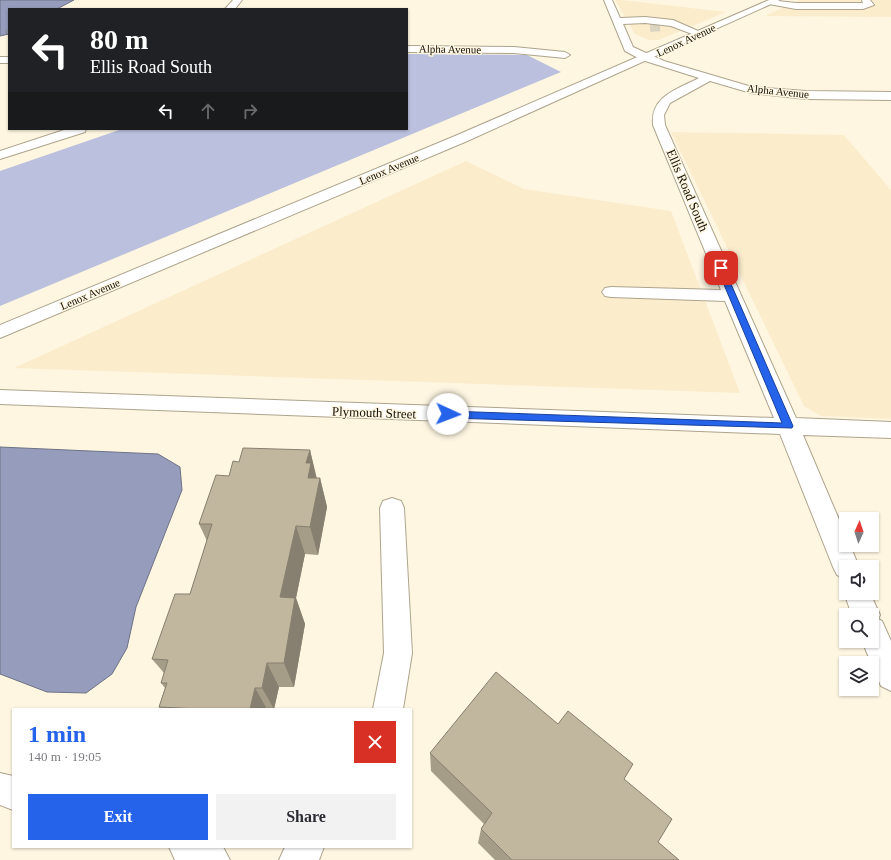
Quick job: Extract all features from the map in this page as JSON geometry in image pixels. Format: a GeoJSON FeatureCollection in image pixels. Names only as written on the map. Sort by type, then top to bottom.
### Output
{"type":"FeatureCollection","features":[{"type":"Feature","properties":{"kind":"street"},"geometry":{"type":"LineString","coordinates":[[231,8],[238,0]]}},
{"type":"Feature","properties":{"kind":"street"},"geometry":{"type":"LineString","coordinates":[[608,0],[618,21],[626,33],[629,49],[646,58]]}},
{"type":"Feature","properties":{"kind":"street"},"geometry":{"type":"LineString","coordinates":[[774,1],[796,6],[863,6],[869,5],[866,0]]}},
{"type":"Feature","properties":{"kind":"street","name":"Lenox Avenue"},"geometry":{"type":"LineString","coordinates":[[0,332],[320,198],[646,58],[774,1]]}},
{"type":"Feature","properties":{"kind":"street"},"geometry":{"type":"LineString","coordinates":[[618,21],[644,26],[678,26],[700,34]]}},
{"type":"Feature","properties":{"kind":"street"},"geometry":{"type":"LineString","coordinates":[[678,26],[666,32],[683,41]]}},
{"type":"Feature","properties":{"kind":"street","name":"Alpha Avenue"},"geometry":{"type":"LineString","coordinates":[[408,48],[514,50],[564,55]]}},
{"type":"Feature","properties":{"kind":"street","name":"Alpha Avenue"},"geometry":{"type":"LineString","coordinates":[[646,58],[751,90],[786,94],[891,96]]}},
{"type":"Feature","properties":{"kind":"street","name":"Ellis Road South"},"geometry":{"type":"LineString","coordinates":[[708,78],[665,101],[658,115],[659,124],[788,426],[843,560]]}},
{"type":"Feature","properties":{"kind":"street"},"geometry":{"type":"LineString","coordinates":[[0,155],[77,130]]}},
{"type":"Feature","properties":{"kind":"street"},"geometry":{"type":"LineString","coordinates":[[611,292],[733,296]]}},
{"type":"Feature","properties":{"kind":"street","name":"Plymouth Street"},"geometry":{"type":"LineString","coordinates":[[0,397],[891,430]]}},
{"type":"Feature","properties":{"kind":"street"},"geometry":{"type":"LineString","coordinates":[[388,708],[398,654],[392,508]]}},
{"type":"Feature","properties":{"kind":"street"},"geometry":{"type":"LineString","coordinates":[[879,647],[891,676]]}},
{"type":"Feature","properties":{"kind":"street"},"geometry":{"type":"LineString","coordinates":[[0,789],[12,793]]}},
{"type":"Feature","properties":{"kind":"street"},"geometry":{"type":"LineString","coordinates":[[188,848],[212,860]]}},
{"type":"Feature","properties":{"kind":"street"},"geometry":{"type":"LineString","coordinates":[[297,860],[306,848]]}},
{"type":"Feature","properties":{"kind":"shaded area"},"geometry":{"type":"Polygon","coordinates":[[[0,0],[74,0],[59,8],[8,8],[8,31],[6,32],[8,34],[0,36],[0,0]]]}},
{"type":"Feature","properties":{"kind":"shaded area"},"geometry":{"type":"Polygon","coordinates":[[[615,0],[726,12],[659,40],[649,40],[635,34],[615,0]]]}},
{"type":"Feature","properties":{"kind":"shaded area"},"geometry":{"type":"Polygon","coordinates":[[[799,0],[891,0],[891,17],[765,16],[799,0]]]}},
{"type":"Feature","properties":{"kind":"shaded area"},"geometry":{"type":"Polygon","coordinates":[[[408,54],[527,55],[561,72],[0,306],[0,171],[119,130],[408,130],[408,54]]]}},
{"type":"Feature","properties":{"kind":"shaded area"},"geometry":{"type":"Polygon","coordinates":[[[671,132],[844,135],[891,190],[891,419],[821,416],[804,406],[671,132]]]}},
{"type":"Feature","properties":{"kind":"shaded area"},"geometry":{"type":"Polygon","coordinates":[[[466,161],[524,189],[671,211],[740,393],[14,368],[466,161]]]}},
{"type":"Feature","properties":{"kind":"shaded area"},"geometry":{"type":"Polygon","coordinates":[[[0,447],[158,454],[180,467],[182,490],[136,607],[127,648],[112,674],[86,693],[47,692],[0,674],[0,447]]]}},
{"type":"Feature","properties":{"kind":"building"},"geometry":{"type":"Polygon","coordinates":[[[243,448],[310,450],[306,463],[311,463],[308,478],[320,478],[310,527],[296,526],[280,597],[295,598],[284,663],[267,663],[262,688],[255,688],[250,708],[159,707],[167,683],[161,683],[168,660],[152,659],[175,594],[190,594],[212,524],[199,524],[216,475],[229,476],[233,461],[239,462],[243,448]]]}},
{"type":"Feature","properties":{"kind":"building"},"geometry":{"type":"Polygon","coordinates":[[[496,672],[558,724],[568,711],[633,764],[624,779],[672,819],[658,842],[679,860],[512,860],[481,829],[492,813],[430,753],[496,672]]]}},
{"type":"Feature","properties":{"kind":"tunnel"},"geometry":{"type":"LineString","coordinates":[[650,27],[662,26]]}},
{"type":"Feature","properties":{"kind":"route"},"geometry":{"type":"LineString","coordinates":[[448,414],[788,426],[721,268]]}}]}
